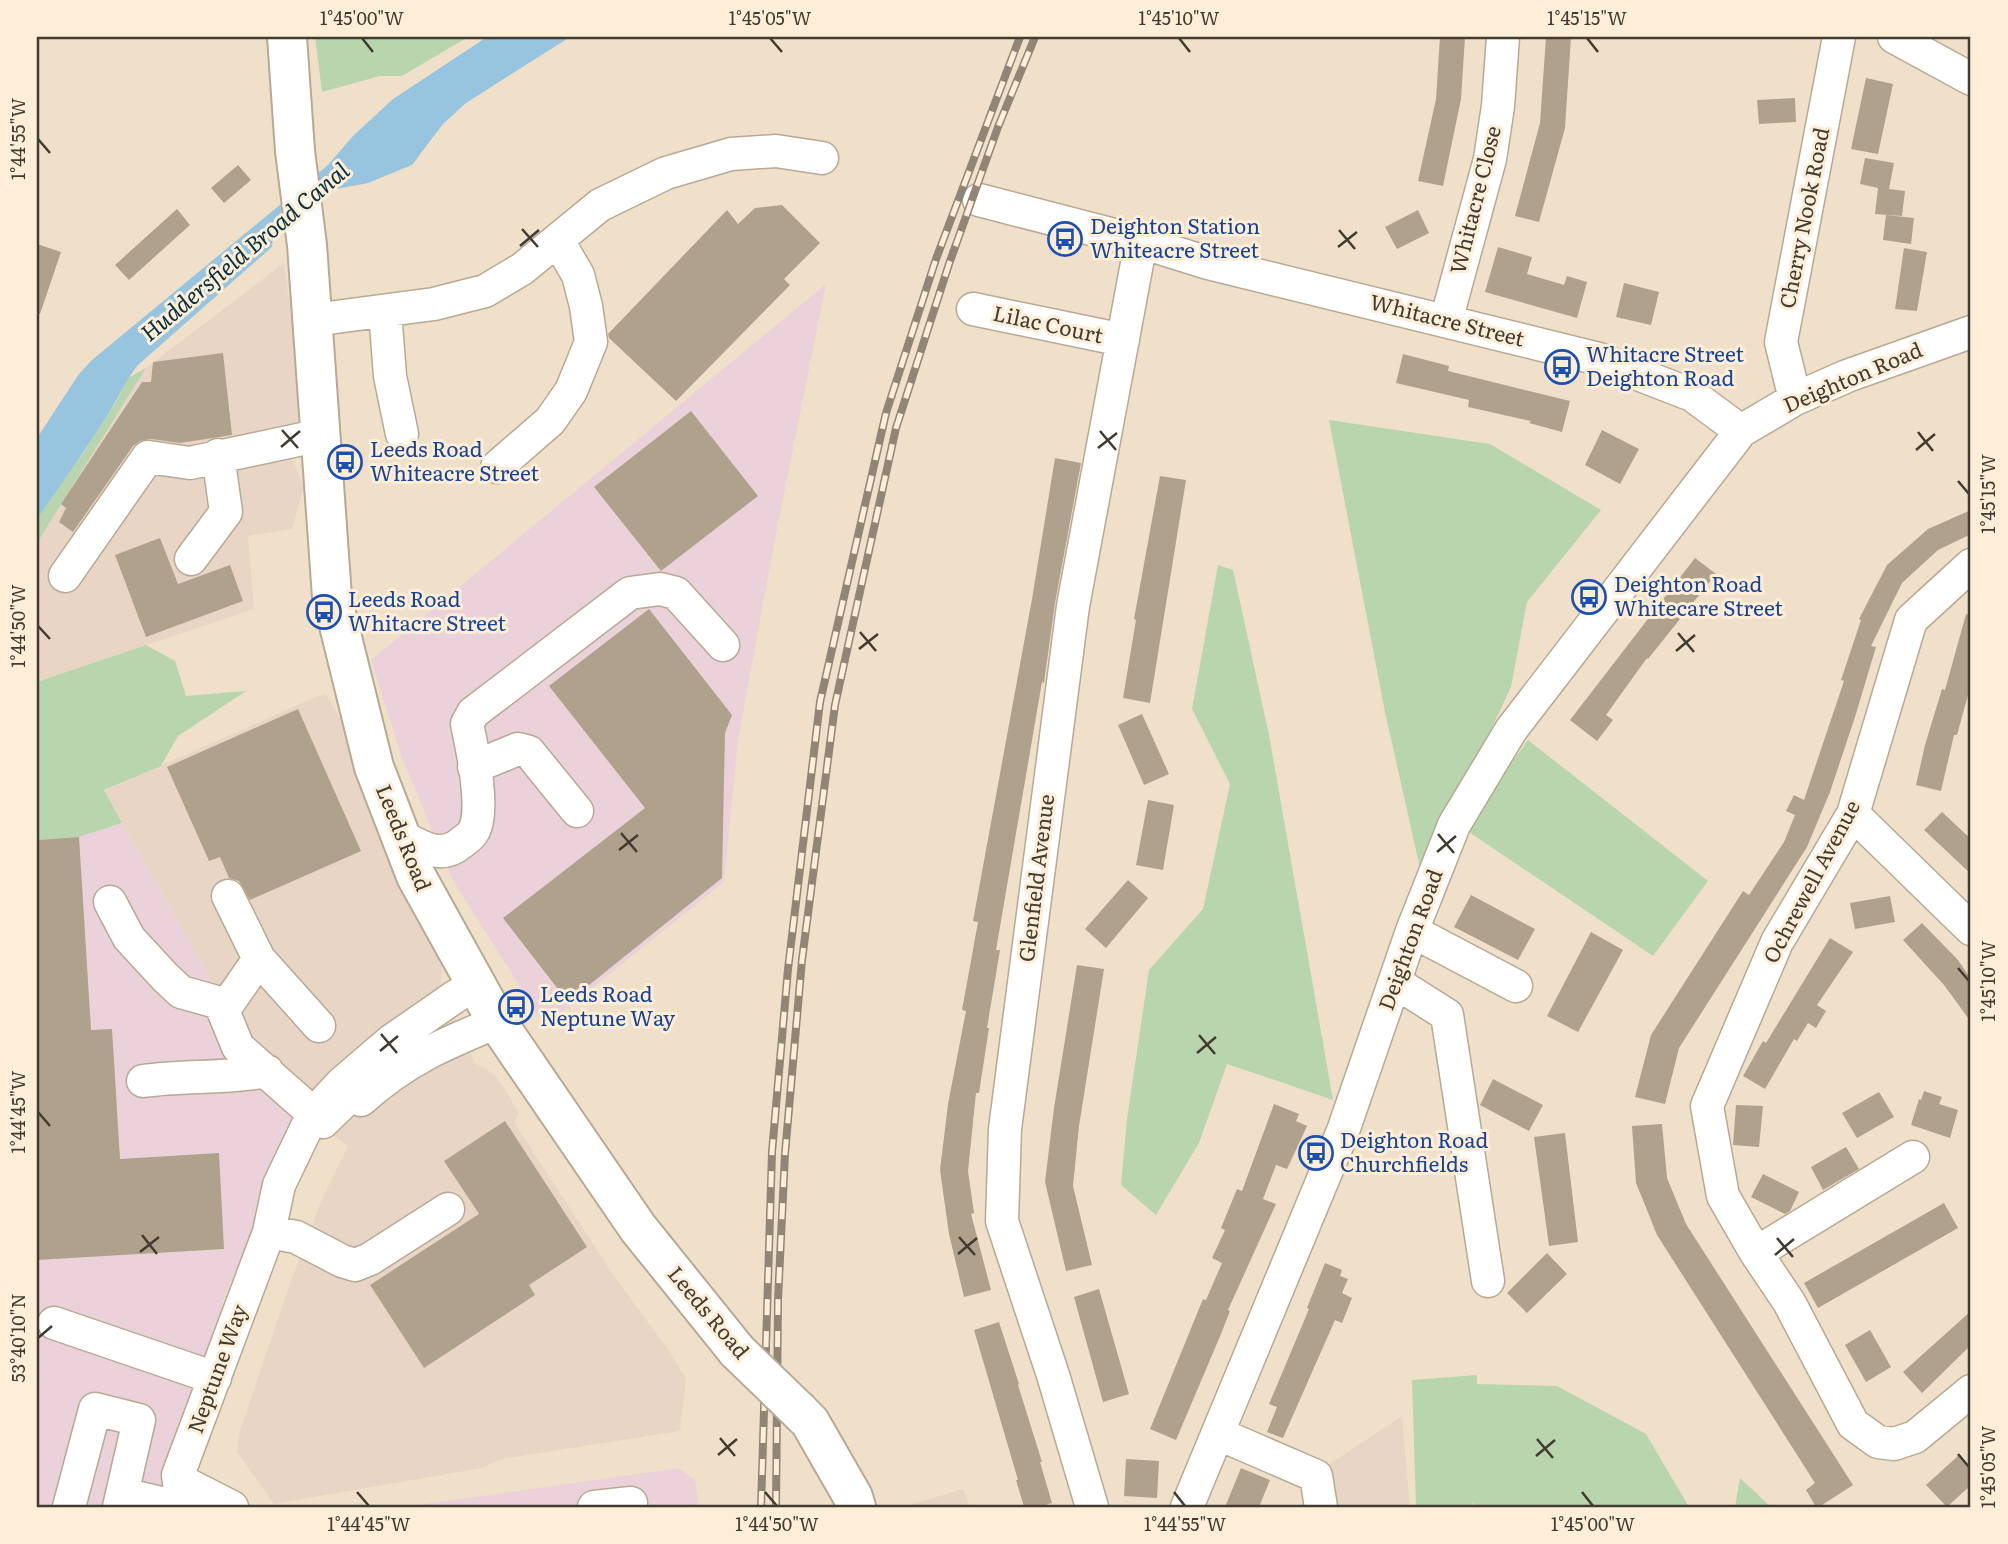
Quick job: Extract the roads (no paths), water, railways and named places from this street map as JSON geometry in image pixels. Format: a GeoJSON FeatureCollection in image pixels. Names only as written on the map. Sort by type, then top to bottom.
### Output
{"type":"FeatureCollection","features":[{"type":"Feature","properties":{"kind":"main road","name":"Leeds Road"},"geometry":{"type":"LineString","coordinates":[[287,37],[295,151],[307,245],[332,597],[374,767],[416,876],[497,1022],[638,1228],[737,1351],[810,1422],[853,1497],[856,1507]]}},
{"type":"Feature","properties":{"kind":"street","name":"Whitacre Close"},"geometry":{"type":"LineString","coordinates":[[1446,321],[1490,159],[1498,106],[1503,37]]}},
{"type":"Feature","properties":{"kind":"street","name":"Cherry Nook Road"},"geometry":{"type":"LineString","coordinates":[[1795,399],[1782,342],[1839,37]]}},
{"type":"Feature","properties":{"kind":"street"},"geometry":{"type":"LineString","coordinates":[[1894,37],[1971,79]]}},
{"type":"Feature","properties":{"kind":"street"},"geometry":{"type":"LineString","coordinates":[[313,320],[434,304],[485,292],[522,269],[600,205],[666,173],[731,154],[776,151],[822,158]]}},
{"type":"Feature","properties":{"kind":"street"},"geometry":{"type":"LineString","coordinates":[[979,200],[1141,242]]}},
{"type":"Feature","properties":{"kind":"street"},"geometry":{"type":"LineString","coordinates":[[497,467],[550,421],[570,391],[591,342],[578,275],[558,241]]}},
{"type":"Feature","properties":{"kind":"street","name":"Whitacre Street"},"geometry":{"type":"LineString","coordinates":[[1141,242],[1208,263],[1599,359],[1692,396],[1741,431]]}},
{"type":"Feature","properties":{"kind":"street","name":"Glenfield Avenue"},"geometry":{"type":"LineString","coordinates":[[1092,1507],[1053,1375],[1002,1221],[1005,1129],[1073,606],[1141,242]]}},
{"type":"Feature","properties":{"kind":"street","name":"Lilac Court"},"geometry":{"type":"LineString","coordinates":[[973,309],[1124,340]]}},
{"type":"Feature","properties":{"kind":"street"},"geometry":{"type":"LineString","coordinates":[[385,311],[390,376],[402,434]]}},
{"type":"Feature","properties":{"kind":"street","name":"Deighton Road"},"geometry":{"type":"LineString","coordinates":[[1187,1507],[1343,1131],[1412,931],[1454,825],[1511,730],[1741,431],[1795,399],[1847,376],[1971,332]]}},
{"type":"Feature","properties":{"kind":"street"},"geometry":{"type":"LineString","coordinates":[[65,576],[148,457],[190,463],[321,436]]}},
{"type":"Feature","properties":{"kind":"street"},"geometry":{"type":"LineString","coordinates":[[191,559],[226,512],[218,456]]}},
{"type":"Feature","properties":{"kind":"street","name":"Ochrewell Avenue"},"geometry":{"type":"LineString","coordinates":[[1971,565],[1911,620],[1853,814],[1777,942],[1707,1106],[1723,1196],[1756,1253],[1789,1302],[1853,1424],[1878,1441],[1894,1444],[1915,1437],[1971,1391]]}},
{"type":"Feature","properties":{"kind":"street"},"geometry":{"type":"LineString","coordinates":[[401,836],[434,852],[456,848],[473,832],[478,818],[479,801],[467,724],[473,713],[630,593],[660,589],[676,593],[723,645]]}},
{"type":"Feature","properties":{"kind":"street"},"geometry":{"type":"LineString","coordinates":[[474,767],[519,749],[529,752],[577,811]]}},
{"type":"Feature","properties":{"kind":"street"},"geometry":{"type":"LineString","coordinates":[[1853,814],[1971,929]]}},
{"type":"Feature","properties":{"kind":"street"},"geometry":{"type":"LineString","coordinates":[[228,896],[259,960],[319,1026]]}},
{"type":"Feature","properties":{"kind":"street"},"geometry":{"type":"LineString","coordinates":[[110,902],[130,938],[173,984],[181,992],[221,1007],[238,1047],[313,1114]]}},
{"type":"Feature","properties":{"kind":"street"},"geometry":{"type":"LineString","coordinates":[[1412,931],[1516,986]]}},
{"type":"Feature","properties":{"kind":"street"},"geometry":{"type":"LineString","coordinates":[[221,1007],[259,960]]}},
{"type":"Feature","properties":{"kind":"street"},"geometry":{"type":"LineString","coordinates":[[1395,982],[1447,1015],[1488,1281]]}},
{"type":"Feature","properties":{"kind":"street","name":"Neptune Way"},"geometry":{"type":"LineString","coordinates":[[269,1232],[278,1185],[313,1114],[342,1083],[390,1041],[476,985]]}},
{"type":"Feature","properties":{"kind":"street","name":"Neptune Way"},"geometry":{"type":"LineString","coordinates":[[180,1498],[178,1475],[269,1232],[317,1148],[349,1111],[376,1087],[427,1052],[497,1022]]}},
{"type":"Feature","properties":{"kind":"street"},"geometry":{"type":"LineString","coordinates":[[143,1081],[175,1077],[235,1077],[267,1071]]}},
{"type":"Feature","properties":{"kind":"street","name":"Neptune Way"},"geometry":{"type":"LineString","coordinates":[[313,1114],[323,1122],[358,1088],[376,1087]]}},
{"type":"Feature","properties":{"kind":"street"},"geometry":{"type":"LineString","coordinates":[[1756,1253],[1913,1157]]}},
{"type":"Feature","properties":{"kind":"street"},"geometry":{"type":"LineString","coordinates":[[269,1232],[296,1237],[355,1265],[370,1259],[448,1209]]}},
{"type":"Feature","properties":{"kind":"street"},"geometry":{"type":"LineString","coordinates":[[54,1323],[215,1378]]}},
{"type":"Feature","properties":{"kind":"street"},"geometry":{"type":"LineString","coordinates":[[69,1507],[95,1409],[139,1420],[121,1501],[180,1498],[232,1507]]}},
{"type":"Feature","properties":{"kind":"street"},"geometry":{"type":"LineString","coordinates":[[1219,1434],[1316,1476],[1321,1507]]}},
{"type":"Feature","properties":{"kind":"street"},"geometry":{"type":"LineString","coordinates":[[594,1507],[631,1503]]}},
{"type":"Feature","properties":{"kind":"water","name":"Huddersfield Broad Canal"},"geometry":{"type":"Polygon","coordinates":[[[487,37],[570,37],[466,103],[443,124],[412,165],[368,183],[331,190],[273,238],[272,247],[138,365],[111,410],[37,519],[37,438],[79,374],[92,360],[328,165],[353,136],[393,99],[487,37]]]}},
{"type":"Feature","properties":{"kind":"railway"},"geometry":{"type":"LineString","coordinates":[[761,1507],[772,1152],[788,969],[820,702],[886,413],[936,259],[1020,37]]}},
{"type":"Feature","properties":{"kind":"railway"},"geometry":{"type":"LineString","coordinates":[[776,1507],[778,1300],[785,1154],[802,960],[835,705],[896,428],[949,264],[998,127],[1035,37]]}},
{"type":"Feature","properties":{"kind":"place","name":"Deighton Station Whiteacre Street"},"geometry":{"type":"Point","coordinates":[1065,239]}},
{"type":"Feature","properties":{"kind":"place","name":"Whitacre Street Deighton Road"},"geometry":{"type":"Point","coordinates":[1562,367]}},
{"type":"Feature","properties":{"kind":"place","name":"Leeds Road Whiteacre Street"},"geometry":{"type":"Point","coordinates":[345,462]}},
{"type":"Feature","properties":{"kind":"place","name":"Deighton Road Whitecare Street"},"geometry":{"type":"Point","coordinates":[1589,597]}},
{"type":"Feature","properties":{"kind":"place","name":"Leeds Road Whitacre Street"},"geometry":{"type":"Point","coordinates":[324,612]}},
{"type":"Feature","properties":{"kind":"place","name":"Leeds Road Neptune Way"},"geometry":{"type":"Point","coordinates":[516,1007]}},
{"type":"Feature","properties":{"kind":"place","name":"Deighton Road Churchfields"},"geometry":{"type":"Point","coordinates":[1316,1153]}}]}
